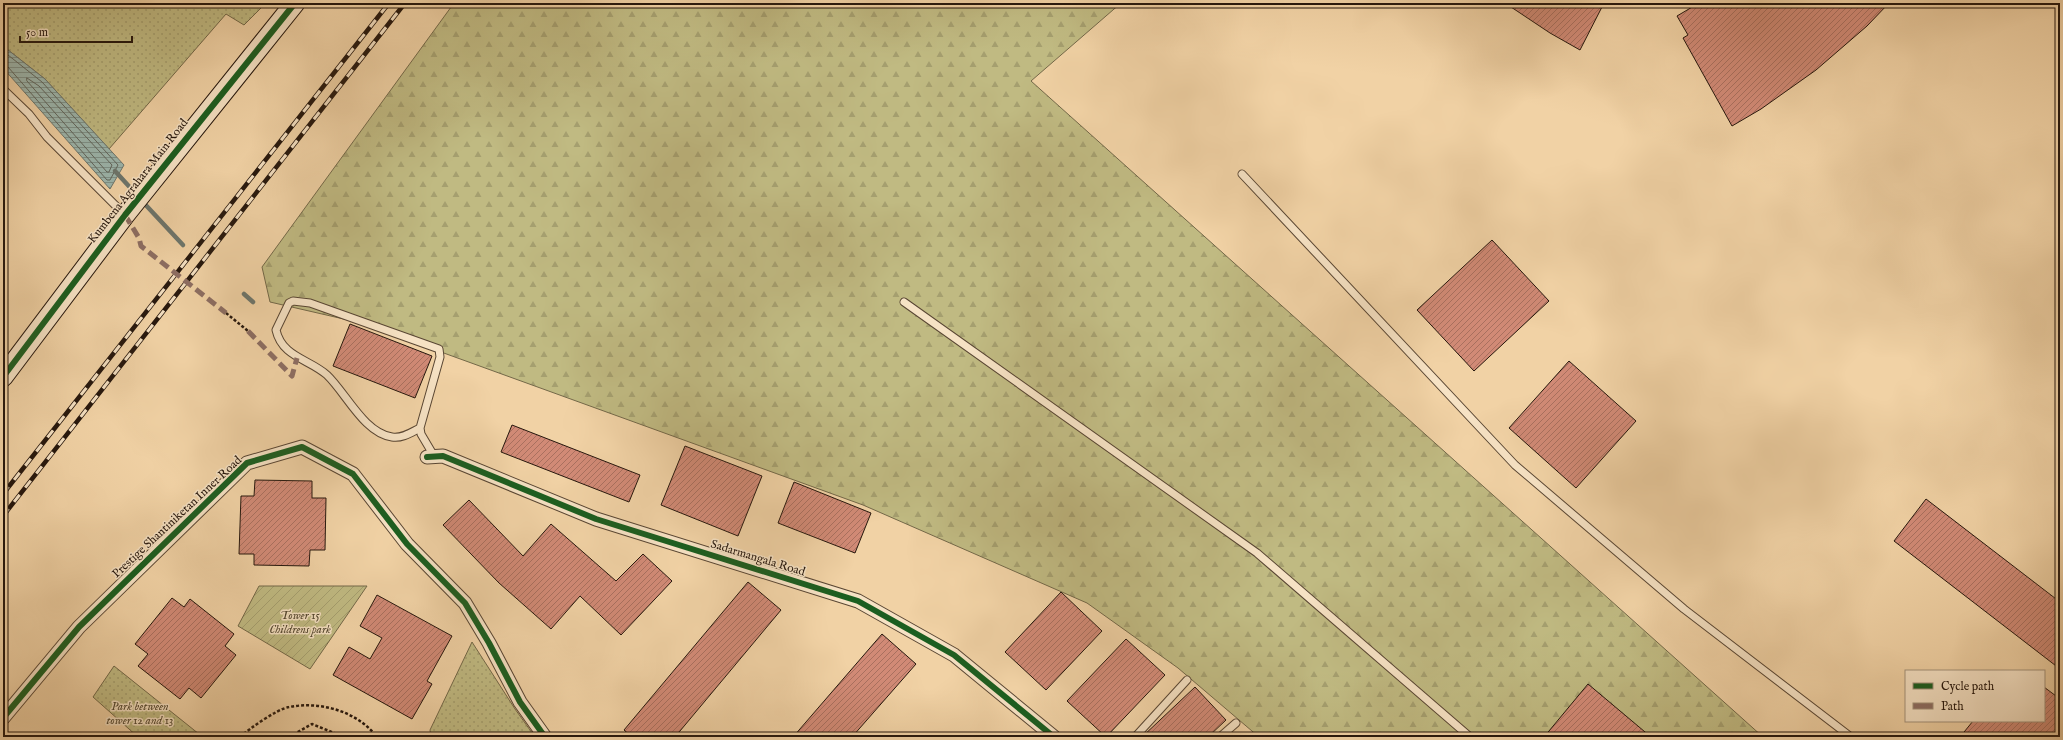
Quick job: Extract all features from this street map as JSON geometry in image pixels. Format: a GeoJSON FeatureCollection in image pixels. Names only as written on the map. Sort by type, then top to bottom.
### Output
{"type":"FeatureCollection","features":[{"type":"Feature","properties":{"kind":"street","name":"Kumbena Agrahara Main Road"},"geometry":{"type":"LineString","coordinates":[[3,377],[134,203],[295,3]]}},
{"type":"Feature","properties":{"kind":"street","name":"Prestige Shantiniketan Inner Road"},"geometry":{"type":"LineString","coordinates":[[3,718],[79,627],[248,464],[302,447],[353,474],[407,544],[465,603],[489,643],[520,702],[545,737]]}},
{"type":"Feature","properties":{"kind":"street","name":"Sadarmangala Road"},"geometry":{"type":"LineString","coordinates":[[431,457],[444,456],[596,519],[858,601],[954,655],[1054,737]]}},
{"type":"Feature","properties":{"kind":"lane"},"geometry":{"type":"LineString","coordinates":[[3,89],[29,114],[46,137],[134,203]]}},
{"type":"Feature","properties":{"kind":"lane"},"geometry":{"type":"LineString","coordinates":[[1242,174],[1515,465],[1684,609],[1851,737]]}},
{"type":"Feature","properties":{"kind":"lane"},"geometry":{"type":"LineString","coordinates":[[420,428],[402,436],[392,437],[370,426],[326,374],[292,355],[281,342],[276,330],[288,303],[293,301],[310,303],[439,349],[440,357],[420,428],[431,457]]}},
{"type":"Feature","properties":{"kind":"lane"},"geometry":{"type":"LineString","coordinates":[[904,302],[1257,553],[1470,737]]}},
{"type":"Feature","properties":{"kind":"lane"},"geometry":{"type":"LineString","coordinates":[[1135,737],[1187,680]]}},
{"type":"Feature","properties":{"kind":"lane"},"geometry":{"type":"LineString","coordinates":[[1220,737],[1236,723]]}},
{"type":"Feature","properties":{"kind":"path"},"geometry":{"type":"LineString","coordinates":[[226,313],[248,331]]}},
{"type":"Feature","properties":{"kind":"path"},"geometry":{"type":"LineString","coordinates":[[240,737],[251,727],[288,707],[319,705],[348,714],[370,729],[377,737]]}},
{"type":"Feature","properties":{"kind":"path"},"geometry":{"type":"LineString","coordinates":[[289,737],[312,724],[344,737]]}},
{"type":"Feature","properties":{"kind":"green space"},"geometry":{"type":"Polygon","coordinates":[[[3,3],[266,3],[244,25],[226,14],[109,149],[45,79],[3,46],[3,3]]]}},
{"type":"Feature","properties":{"kind":"green space"},"geometry":{"type":"Polygon","coordinates":[[[454,3],[1121,3],[1031,81],[1763,737],[1259,737],[1178,668],[1087,603],[863,505],[361,323],[270,302],[262,267],[454,3]]]}},
{"type":"Feature","properties":{"kind":"green space","name":"Tower 15 Childrens park"},"geometry":{"type":"Polygon","coordinates":[[[259,586],[367,586],[310,669],[238,626],[259,586]]]}},
{"type":"Feature","properties":{"kind":"green space"},"geometry":{"type":"Polygon","coordinates":[[[472,642],[535,737],[431,737],[430,730],[472,642]]]}},
{"type":"Feature","properties":{"kind":"green space","name":"Park between tower 12 and 13"},"geometry":{"type":"Polygon","coordinates":[[[114,666],[199,734],[197,737],[138,737],[93,697],[114,666]]]}},
{"type":"Feature","properties":{"kind":"water"},"geometry":{"type":"Polygon","coordinates":[[[3,46],[45,79],[124,165],[110,189],[3,68],[3,46]]]}},
{"type":"Feature","properties":{"kind":"building"},"geometry":{"type":"Polygon","coordinates":[[[1505,3],[1604,3],[1580,50],[1550,33],[1505,3]]]}},
{"type":"Feature","properties":{"kind":"building"},"geometry":{"type":"Polygon","coordinates":[[[1699,3],[1889,3],[1867,26],[1816,70],[1761,109],[1732,126],[1683,38],[1688,35],[1677,16],[1699,3]]]}},
{"type":"Feature","properties":{"kind":"building"},"geometry":{"type":"Polygon","coordinates":[[[1492,240],[1549,301],[1474,371],[1417,310],[1492,240]]]}},
{"type":"Feature","properties":{"kind":"building"},"geometry":{"type":"Polygon","coordinates":[[[350,324],[432,356],[415,398],[333,366],[350,324]]]}},
{"type":"Feature","properties":{"kind":"building"},"geometry":{"type":"Polygon","coordinates":[[[1569,361],[1636,421],[1576,488],[1509,428],[1569,361]]]}},
{"type":"Feature","properties":{"kind":"building"},"geometry":{"type":"Polygon","coordinates":[[[512,425],[640,475],[629,502],[501,452],[512,425]]]}},
{"type":"Feature","properties":{"kind":"building"},"geometry":{"type":"Polygon","coordinates":[[[685,446],[762,476],[738,536],[661,505],[685,446]]]}},
{"type":"Feature","properties":{"kind":"building"},"geometry":{"type":"Polygon","coordinates":[[[255,480],[312,481],[312,498],[326,498],[325,550],[310,550],[309,566],[254,565],[254,554],[239,554],[241,496],[254,496],[255,480]]]}},
{"type":"Feature","properties":{"kind":"building"},"geometry":{"type":"Polygon","coordinates":[[[794,482],[871,513],[855,553],[778,523],[794,482]]]}},
{"type":"Feature","properties":{"kind":"building"},"geometry":{"type":"Polygon","coordinates":[[[1926,499],[2060,602],[2060,669],[1894,541],[1926,499]]]}},
{"type":"Feature","properties":{"kind":"building"},"geometry":{"type":"Polygon","coordinates":[[[469,500],[523,556],[551,524],[616,581],[643,554],[672,581],[621,635],[580,596],[551,629],[499,583],[443,525],[469,500]]]}},
{"type":"Feature","properties":{"kind":"building"},"geometry":{"type":"Polygon","coordinates":[[[748,582],[781,610],[675,737],[632,737],[624,730],[748,582]]]}},
{"type":"Feature","properties":{"kind":"building"},"geometry":{"type":"Polygon","coordinates":[[[1061,592],[1102,631],[1046,690],[1005,652],[1061,592]]]}},
{"type":"Feature","properties":{"kind":"building"},"geometry":{"type":"Polygon","coordinates":[[[377,595],[452,636],[427,681],[432,684],[412,719],[333,675],[349,647],[370,659],[382,638],[360,626],[377,595]]]}},
{"type":"Feature","properties":{"kind":"building"},"geometry":{"type":"Polygon","coordinates":[[[172,598],[184,607],[190,599],[234,634],[225,646],[236,655],[201,698],[189,688],[180,699],[138,666],[148,654],[135,644],[172,598]]]}},
{"type":"Feature","properties":{"kind":"building"},"geometry":{"type":"Polygon","coordinates":[[[882,634],[916,664],[852,737],[793,737],[882,634]]]}},
{"type":"Feature","properties":{"kind":"building"},"geometry":{"type":"Polygon","coordinates":[[[1126,639],[1165,675],[1106,737],[1067,701],[1126,639]]]}},
{"type":"Feature","properties":{"kind":"building"},"geometry":{"type":"Polygon","coordinates":[[[1588,684],[1651,737],[1544,737],[1588,684]]]}},
{"type":"Feature","properties":{"kind":"building"},"geometry":{"type":"Polygon","coordinates":[[[1195,687],[1226,720],[1208,737],[1142,737],[1195,687]]]}},
{"type":"Feature","properties":{"kind":"building"},"geometry":{"type":"Polygon","coordinates":[[[2045,688],[2060,699],[2060,737],[1960,737],[1972,722],[2045,722],[2045,688]]]}},
{"type":"Feature","properties":{"kind":"waterway"},"geometry":{"type":"LineString","coordinates":[[115,171],[136,194]]}},
{"type":"Feature","properties":{"kind":"waterway"},"geometry":{"type":"LineString","coordinates":[[142,201],[183,245]]}},
{"type":"Feature","properties":{"kind":"waterway"},"geometry":{"type":"LineString","coordinates":[[244,294],[253,302]]}},
{"type":"Feature","properties":{"kind":"railway"},"geometry":{"type":"LineString","coordinates":[[3,494],[389,3]]}},
{"type":"Feature","properties":{"kind":"railway"},"geometry":{"type":"LineString","coordinates":[[3,516],[405,3]]}},
{"type":"Feature","properties":{"kind":"marked path"},"geometry":{"type":"LineString","coordinates":[[125,215],[139,238],[141,246],[226,313]]}},
{"type":"Feature","properties":{"kind":"marked path"},"geometry":{"type":"LineString","coordinates":[[248,331],[292,376],[297,358]]}},
{"type":"Feature","properties":{"kind":"cycle path"},"geometry":{"type":"LineString","coordinates":[[3,377],[125,215],[295,3]]}},
{"type":"Feature","properties":{"kind":"cycle path"},"geometry":{"type":"LineString","coordinates":[[3,718],[79,627],[247,463],[302,447],[353,474],[407,544],[465,603],[489,643],[520,702],[545,737]]}},
{"type":"Feature","properties":{"kind":"cycle path"},"geometry":{"type":"LineString","coordinates":[[427,457],[443,456],[596,519],[858,601],[954,655],[1054,737]]}}]}
